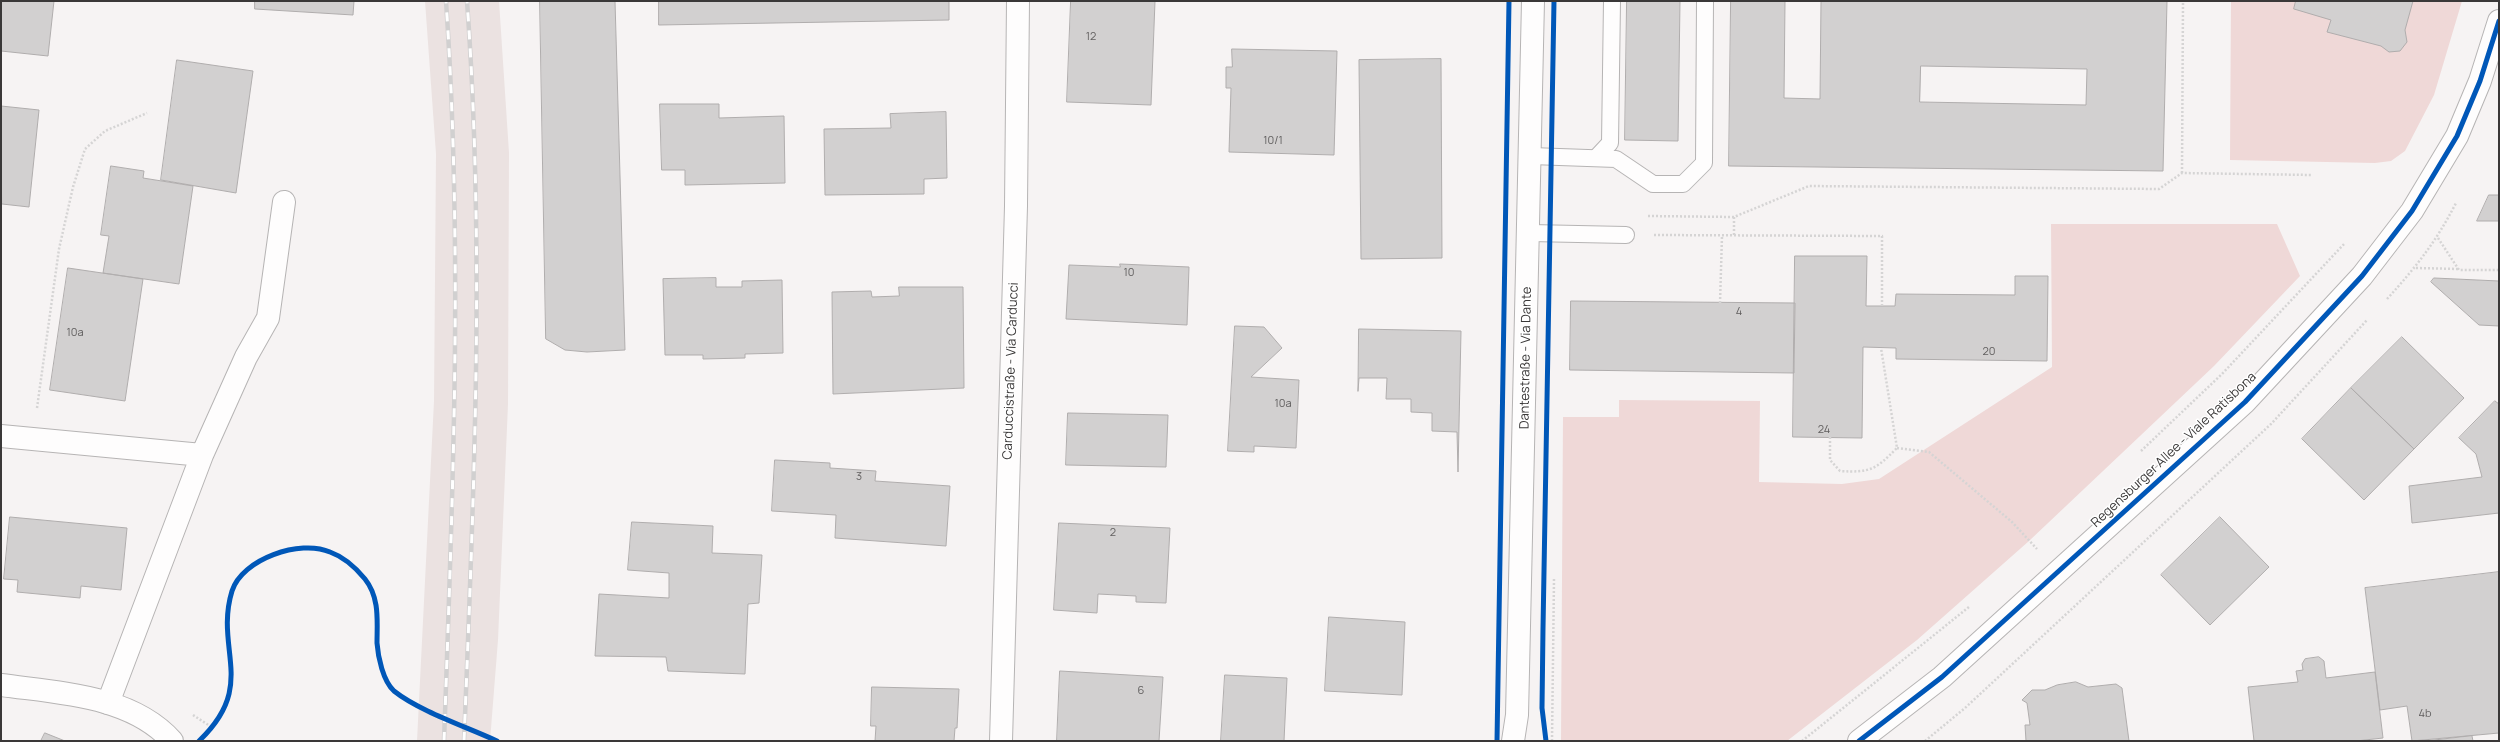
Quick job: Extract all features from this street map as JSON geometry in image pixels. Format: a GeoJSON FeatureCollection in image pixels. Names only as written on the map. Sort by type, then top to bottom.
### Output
{"type":"FeatureCollection","features":[{"type":"Feature","properties":{"kind":"street","name":"Carduccistraße - Via Carducci"},"geometry":{"type":"LineString","coordinates":[[1001,741],[1016,206],[1018,1]]}},
{"type":"Feature","properties":{"kind":"street","name":"Dantestraße - Via Dante"},"geometry":{"type":"LineString","coordinates":[[1513,741],[1517,715],[1530,233],[1533,1]]}},
{"type":"Feature","properties":{"kind":"street","name":"Regensburger Allee - Viale Ratisbona"},"geometry":{"type":"LineString","coordinates":[[1859,741],[1942,677],[2245,402],[2362,276],[2412,211],[2457,136],[2480,81],[2499,21]]}},
{"type":"Feature","properties":{"kind":"street"},"geometry":{"type":"LineString","coordinates":[[108,703],[202,455],[246,357],[268,318],[284,202]]}},
{"type":"Feature","properties":{"kind":"street"},"geometry":{"type":"LineString","coordinates":[[1,436],[202,455]]}},
{"type":"Feature","properties":{"kind":"street"},"geometry":{"type":"LineString","coordinates":[[1,685],[108,703],[140,717],[172,741]]}},
{"type":"Feature","properties":{"kind":"street","name":"Dantestraße - Via Dante"},"geometry":{"type":"LineString","coordinates":[[1517,715],[1535,738]]}},
{"type":"Feature","properties":{"kind":"lane"},"geometry":{"type":"LineString","coordinates":[[1596,158],[1610,143],[1612,1]]}},
{"type":"Feature","properties":{"kind":"lane"},"geometry":{"type":"LineString","coordinates":[[1531,156],[1616,160],[1653,184],[1683,184],[1704,163],[1705,1]]}},
{"type":"Feature","properties":{"kind":"lane"},"geometry":{"type":"LineString","coordinates":[[1530,233],[1626,234]]}},
{"type":"Feature","properties":{"kind":"path"},"geometry":{"type":"LineString","coordinates":[[2182,174],[2183,1]]}},
{"type":"Feature","properties":{"kind":"path"},"geometry":{"type":"LineString","coordinates":[[33,439],[59,249],[72,188],[85,149],[105,131],[147,113]]}},
{"type":"Feature","properties":{"kind":"path"},"geometry":{"type":"LineString","coordinates":[[1647,216],[1734,217],[1809,186],[2158,189],[2182,174],[2311,175]]}},
{"type":"Feature","properties":{"kind":"path"},"geometry":{"type":"LineString","coordinates":[[1734,217],[1734,236]]}},
{"type":"Feature","properties":{"kind":"path"},"geometry":{"type":"LineString","coordinates":[[1626,234],[1722,236],[1882,236],[1882,306]]}},
{"type":"Feature","properties":{"kind":"path"},"geometry":{"type":"LineString","coordinates":[[1720,303],[1722,236]]}},
{"type":"Feature","properties":{"kind":"path"},"geometry":{"type":"LineString","coordinates":[[2135,456],[2222,374],[2350,237]]}},
{"type":"Feature","properties":{"kind":"path"},"geometry":{"type":"LineString","coordinates":[[2438,238],[2460,270]]}},
{"type":"Feature","properties":{"kind":"path"},"geometry":{"type":"LineString","coordinates":[[2416,268],[2499,270]]}},
{"type":"Feature","properties":{"kind":"path"},"geometry":{"type":"LineString","coordinates":[[1881,348],[1897,448]]}},
{"type":"Feature","properties":{"kind":"path"},"geometry":{"type":"LineString","coordinates":[[1830,437],[1830,460],[1840,471],[1858,472],[1877,467],[1897,448]]}},
{"type":"Feature","properties":{"kind":"path"},"geometry":{"type":"LineString","coordinates":[[1897,448],[1929,452],[2012,522],[2037,549]]}},
{"type":"Feature","properties":{"kind":"path"},"geometry":{"type":"LineString","coordinates":[[2031,554],[2043,544]]}},
{"type":"Feature","properties":{"kind":"path"},"geometry":{"type":"LineString","coordinates":[[1802,741],[1973,604]]}},
{"type":"Feature","properties":{"kind":"path"},"geometry":{"type":"LineString","coordinates":[[208,732],[216,722]]}},
{"type":"Feature","properties":{"kind":"path"},"geometry":{"type":"LineString","coordinates":[[1535,738],[1546,741]]}},
{"type":"Feature","properties":{"kind":"shaded area"},"geometry":{"type":"Polygon","coordinates":[[[425,1],[499,1],[509,153],[508,404],[498,640],[490,741],[417,741],[434,401],[436,154],[425,1]]]}},
{"type":"Feature","properties":{"kind":"shaded area"},"geometry":{"type":"Polygon","coordinates":[[[2231,1],[2462,1],[2434,95],[2405,151],[2391,161],[2375,163],[2230,160],[2231,1]]]}},
{"type":"Feature","properties":{"kind":"shaded area"},"geometry":{"type":"Polygon","coordinates":[[[2051,224],[2277,224],[2300,276],[2214,366],[2029,541],[1917,640],[1787,741],[1561,741],[1563,417],[1619,417],[1619,400],[1760,401],[1759,482],[1842,484],[1879,479],[2052,367],[2051,224]]]}},
{"type":"Feature","properties":{"kind":"building"},"geometry":{"type":"Polygon","coordinates":[[[1,1],[54,1],[48,56],[1,51],[1,1]]]}},
{"type":"Feature","properties":{"kind":"building"},"geometry":{"type":"Polygon","coordinates":[[[255,1],[354,1],[353,15],[255,9],[255,1]]]}},
{"type":"Feature","properties":{"kind":"building"},"geometry":{"type":"Polygon","coordinates":[[[540,1],[615,1],[625,350],[587,352],[565,350],[546,339],[540,1]]]}},
{"type":"Feature","properties":{"kind":"building"},"geometry":{"type":"Polygon","coordinates":[[[659,1],[949,1],[949,20],[659,25],[659,1]]]}},
{"type":"Feature","properties":{"kind":"building"},"geometry":{"type":"Polygon","coordinates":[[[1071,1],[1155,1],[1151,105],[1067,102],[1071,1]]]}},
{"type":"Feature","properties":{"kind":"building"},"geometry":{"type":"Polygon","coordinates":[[[1627,1],[1680,1],[1678,141],[1625,140],[1627,1]]]}},
{"type":"Feature","properties":{"kind":"building"},"geometry":{"type":"Polygon","coordinates":[[[1731,1],[1785,1],[1784,98],[1820,99],[1821,1],[2167,1],[2163,171],[1729,166],[1731,1]],[[1921,66],[1920,102],[2086,105],[2087,69],[1921,66]]]}},
{"type":"Feature","properties":{"kind":"building"},"geometry":{"type":"Polygon","coordinates":[[[2296,1],[2413,1],[2405,30],[2407,42],[2400,51],[2389,52],[2381,46],[2327,32],[2331,20],[2294,9],[2296,1]]]}},
{"type":"Feature","properties":{"kind":"building"},"geometry":{"type":"Polygon","coordinates":[[[1232,49],[1337,51],[1334,155],[1229,152],[1231,88],[1226,88],[1226,67],[1232,67],[1232,49]]]}},
{"type":"Feature","properties":{"kind":"building"},"geometry":{"type":"Polygon","coordinates":[[[1441,59],[1442,258],[1361,259],[1359,60],[1441,59]]]}},
{"type":"Feature","properties":{"kind":"building"},"geometry":{"type":"Polygon","coordinates":[[[177,60],[253,71],[236,193],[161,180],[177,60]]]}},
{"type":"Feature","properties":{"kind":"building"},"geometry":{"type":"Polygon","coordinates":[[[660,104],[719,104],[719,118],[784,116],[785,183],[685,185],[685,170],[662,170],[660,104]]]}},
{"type":"Feature","properties":{"kind":"building"},"geometry":{"type":"Polygon","coordinates":[[[1,106],[39,110],[29,207],[2,204],[1,106]]]}},
{"type":"Feature","properties":{"kind":"building"},"geometry":{"type":"Polygon","coordinates":[[[946,112],[947,178],[924,179],[924,194],[825,195],[824,129],[891,128],[890,114],[946,112]]]}},
{"type":"Feature","properties":{"kind":"building"},"geometry":{"type":"Polygon","coordinates":[[[111,166],[144,171],[143,178],[193,186],[179,284],[103,273],[109,236],[101,235],[111,166]]]}},
{"type":"Feature","properties":{"kind":"building"},"geometry":{"type":"Polygon","coordinates":[[[2489,195],[2499,195],[2499,221],[2477,221],[2489,195]]]}},
{"type":"Feature","properties":{"kind":"building"},"geometry":{"type":"Polygon","coordinates":[[[1795,256],[1867,256],[1866,306],[1895,306],[1896,294],[2015,295],[2015,276],[2048,276],[2047,361],[1896,359],[1896,348],[1863,347],[1862,438],[1793,437],[1795,256]]]}},
{"type":"Feature","properties":{"kind":"building"},"geometry":{"type":"Polygon","coordinates":[[[1120,264],[1189,267],[1187,325],[1066,319],[1069,265],[1120,267],[1120,264]]]}},
{"type":"Feature","properties":{"kind":"building"},"geometry":{"type":"Polygon","coordinates":[[[68,268],[143,279],[125,401],[50,390],[68,268]]]}},
{"type":"Feature","properties":{"kind":"building"},"geometry":{"type":"Polygon","coordinates":[[[716,278],[716,287],[742,287],[742,281],[782,280],[783,353],[745,354],[745,358],[703,359],[703,355],[665,355],[663,279],[716,278]]]}},
{"type":"Feature","properties":{"kind":"building"},"geometry":{"type":"Polygon","coordinates":[[[2434,278],[2499,281],[2499,326],[2479,325],[2431,282],[2434,278]]]}},
{"type":"Feature","properties":{"kind":"building"},"geometry":{"type":"Polygon","coordinates":[[[899,287],[963,287],[964,388],[833,394],[832,292],[871,291],[872,297],[899,296],[899,287]]]}},
{"type":"Feature","properties":{"kind":"building"},"geometry":{"type":"Polygon","coordinates":[[[1571,301],[1795,303],[1794,373],[1570,370],[1571,301]]]}},
{"type":"Feature","properties":{"kind":"building"},"geometry":{"type":"Polygon","coordinates":[[[1235,326],[1264,327],[1282,348],[1251,377],[1299,380],[1296,448],[1254,446],[1254,452],[1228,451],[1235,326]]]}},
{"type":"Feature","properties":{"kind":"building"},"geometry":{"type":"Polygon","coordinates":[[[1359,329],[1461,331],[1458,472],[1457,432],[1432,431],[1432,413],[1411,412],[1411,399],[1386,399],[1387,378],[1359,378],[1358,391],[1359,329]]]}},
{"type":"Feature","properties":{"kind":"building"},"geometry":{"type":"Polygon","coordinates":[[[2402,337],[2464,398],[2414,449],[2351,388],[2402,337]]]}},
{"type":"Feature","properties":{"kind":"building"},"geometry":{"type":"Polygon","coordinates":[[[2351,388],[2414,449],[2364,500],[2302,439],[2351,388]]]}},
{"type":"Feature","properties":{"kind":"building"},"geometry":{"type":"Polygon","coordinates":[[[2495,401],[2499,404],[2499,513],[2412,523],[2409,486],[2482,477],[2476,454],[2459,438],[2495,401]]]}},
{"type":"Feature","properties":{"kind":"building"},"geometry":{"type":"Polygon","coordinates":[[[1068,413],[1168,415],[1166,467],[1066,465],[1068,413]]]}},
{"type":"Feature","properties":{"kind":"building"},"geometry":{"type":"Polygon","coordinates":[[[775,460],[830,463],[830,468],[876,471],[875,481],[950,486],[946,546],[835,538],[836,515],[772,511],[775,460]]]}},
{"type":"Feature","properties":{"kind":"building"},"geometry":{"type":"Polygon","coordinates":[[[10,517],[127,528],[121,590],[81,586],[80,598],[17,592],[18,580],[4,579],[10,517]]]}},
{"type":"Feature","properties":{"kind":"building"},"geometry":{"type":"Polygon","coordinates":[[[2220,517],[2269,567],[2210,625],[2161,575],[2220,517]]]}},
{"type":"Feature","properties":{"kind":"building"},"geometry":{"type":"Polygon","coordinates":[[[632,522],[713,526],[712,553],[762,555],[759,603],[748,604],[745,674],[668,671],[666,657],[595,656],[599,594],[669,598],[669,573],[628,570],[632,522]]]}},
{"type":"Feature","properties":{"kind":"building"},"geometry":{"type":"Polygon","coordinates":[[[1059,523],[1170,528],[1166,603],[1136,602],[1136,596],[1098,594],[1097,613],[1054,610],[1059,523]]]}},
{"type":"Feature","properties":{"kind":"building"},"geometry":{"type":"Polygon","coordinates":[[[2499,572],[2499,733],[2412,741],[2407,706],[2380,710],[2365,588],[2499,572]]]}},
{"type":"Feature","properties":{"kind":"building"},"geometry":{"type":"Polygon","coordinates":[[[1329,617],[1405,622],[1402,695],[1325,691],[1329,617]]]}},
{"type":"Feature","properties":{"kind":"building"},"geometry":{"type":"Polygon","coordinates":[[[2319,657],[2324,661],[2326,678],[2375,672],[2383,738],[2356,741],[2254,741],[2248,687],[2298,682],[2296,671],[2303,670],[2302,664],[2305,659],[2319,657]]]}},
{"type":"Feature","properties":{"kind":"building"},"geometry":{"type":"Polygon","coordinates":[[[1060,671],[1163,677],[1159,741],[1057,741],[1060,671]]]}},
{"type":"Feature","properties":{"kind":"building"},"geometry":{"type":"Polygon","coordinates":[[[1225,675],[1287,678],[1284,741],[1221,741],[1225,675]]]}},
{"type":"Feature","properties":{"kind":"building"},"geometry":{"type":"Polygon","coordinates":[[[2076,682],[2088,687],[2116,684],[2122,688],[2129,741],[2026,741],[2025,725],[2030,725],[2027,703],[2022,700],[2032,690],[2045,690],[2057,685],[2076,682]]]}},
{"type":"Feature","properties":{"kind":"building"},"geometry":{"type":"Polygon","coordinates":[[[872,687],[959,689],[957,728],[955,728],[954,741],[875,741],[876,726],[871,726],[872,687]]]}},
{"type":"Feature","properties":{"kind":"building"},"geometry":{"type":"Polygon","coordinates":[[[45,733],[65,741],[41,741],[45,733]]]}},
{"type":"Feature","properties":{"kind":"building"},"geometry":{"type":"Polygon","coordinates":[[[2472,736],[2473,741],[2426,741],[2472,736]]]}},
{"type":"Feature","properties":{"kind":"railway"},"geometry":{"type":"LineString","coordinates":[[444,741],[455,371],[454,186],[446,1]]}},
{"type":"Feature","properties":{"kind":"railway"},"geometry":{"type":"LineString","coordinates":[[464,741],[474,464],[477,278],[476,186],[467,1]]}},
{"type":"Feature","properties":{"kind":"cycle path"},"geometry":{"type":"LineString","coordinates":[[1497,741],[1509,1]]}},
{"type":"Feature","properties":{"kind":"cycle path"},"geometry":{"type":"LineString","coordinates":[[1546,741],[1542,708],[1554,1]]}},
{"type":"Feature","properties":{"kind":"cycle path"},"geometry":{"type":"LineString","coordinates":[[1859,741],[1942,677],[2245,402],[2362,276],[2412,211],[2457,136],[2480,81],[2499,21]]}},
{"type":"Feature","properties":{"kind":"cycle path"},"geometry":{"type":"LineString","coordinates":[[199,741],[217,721],[227,702],[231,684],[228,612],[232,591],[238,580],[247,570],[259,561],[288,550],[303,548],[318,549],[330,552],[340,557],[358,571],[370,586],[377,610],[377,643],[380,662],[384,675],[390,687],[394,691],[430,712],[497,741]]}}]}
